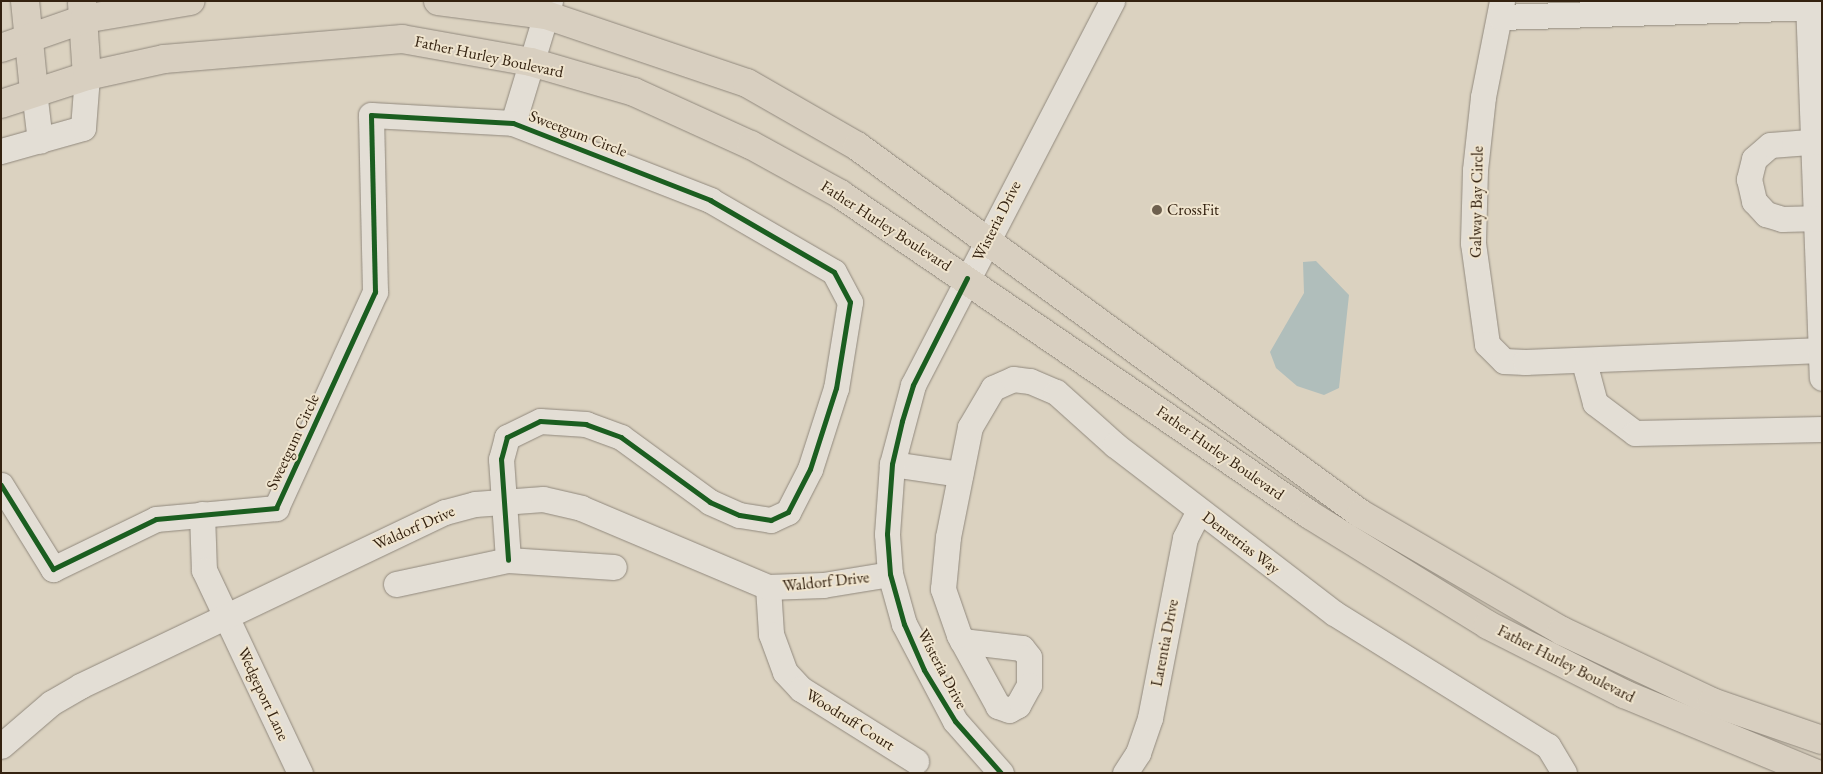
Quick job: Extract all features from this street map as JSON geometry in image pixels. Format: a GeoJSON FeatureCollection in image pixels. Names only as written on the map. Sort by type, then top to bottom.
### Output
{"type":"FeatureCollection","features":[{"type":"Feature","properties":{"kind":"main road"},"geometry":{"type":"LineString","coordinates":[[26,1],[34,91]]}},
{"type":"Feature","properties":{"kind":"main road"},"geometry":{"type":"LineString","coordinates":[[1,48],[83,10],[190,1]]}},
{"type":"Feature","properties":{"kind":"main road","name":"Father Hurley Boulevard"},"geometry":{"type":"LineString","coordinates":[[438,1],[548,8],[747,82],[857,146],[987,239],[1178,384],[1361,514],[1562,631],[1712,702],[1822,740]]}},
{"type":"Feature","properties":{"kind":"main road"},"geometry":{"type":"LineString","coordinates":[[83,10],[87,76]]}},
{"type":"Feature","properties":{"kind":"main road","name":"Father Hurley Boulevard"},"geometry":{"type":"LineString","coordinates":[[1,104],[34,91],[87,76],[164,59],[402,39],[531,62],[634,92],[751,144],[840,194],[967,278],[1310,515],[1488,625],[1624,694],[1815,773]]}},
{"type":"Feature","properties":{"kind":"street","name":"Wisteria Drive"},"geometry":{"type":"LineString","coordinates":[[1001,773],[956,722],[924,670],[904,624],[890,574],[887,534],[892,464],[913,386],[987,239],[1112,1]]}},
{"type":"Feature","properties":{"kind":"street","name":"Galway Bay Circle"},"geometry":{"type":"LineString","coordinates":[[1813,5],[1501,9],[1483,97],[1475,170],[1473,243],[1487,344],[1504,362],[1584,362],[1821,350]]}},
{"type":"Feature","properties":{"kind":"street"},"geometry":{"type":"LineString","coordinates":[[1813,5],[1818,141],[1822,378]]}},
{"type":"Feature","properties":{"kind":"street","name":"Sweetgum Circle"},"geometry":{"type":"LineString","coordinates":[[514,123],[548,8]]}},
{"type":"Feature","properties":{"kind":"street"},"geometry":{"type":"LineString","coordinates":[[1,152],[83,128],[87,76]]}},
{"type":"Feature","properties":{"kind":"street"},"geometry":{"type":"LineString","coordinates":[[34,91],[40,141]]}},
{"type":"Feature","properties":{"kind":"street","name":"Sweetgum Circle"},"geometry":{"type":"LineString","coordinates":[[1,485],[53,569],[135,527],[156,519],[276,508],[375,292],[371,114],[514,123],[710,200],[750,221],[834,272],[850,302],[836,388],[810,469],[788,512],[771,520],[739,515],[710,502],[621,437],[586,424],[540,420],[507,437],[501,459],[508,560]]}},
{"type":"Feature","properties":{"kind":"street"},"geometry":{"type":"LineString","coordinates":[[1818,141],[1770,145],[1754,159],[1749,179],[1754,201],[1766,214],[1782,219],[1819,218]]}},
{"type":"Feature","properties":{"kind":"street"},"geometry":{"type":"LineString","coordinates":[[1584,362],[1595,403],[1634,433],[1822,429]]}},
{"type":"Feature","properties":{"kind":"street","name":"Demetrias Way"},"geometry":{"type":"LineString","coordinates":[[962,641],[943,589],[960,474],[970,427],[980,405],[993,388],[1013,379],[1030,381],[1056,392],[1199,510],[1334,613],[1548,746],[1564,773]]}},
{"type":"Feature","properties":{"kind":"street"},"geometry":{"type":"LineString","coordinates":[[892,464],[960,474]]}},
{"type":"Feature","properties":{"kind":"street","name":"Waldorf Drive"},"geometry":{"type":"LineString","coordinates":[[1,746],[51,703],[226,616],[445,512],[503,500],[543,499],[581,508],[768,587],[823,585],[890,574]]}},
{"type":"Feature","properties":{"kind":"street","name":"Larentia Drive"},"geometry":{"type":"LineString","coordinates":[[1125,773],[1138,753],[1150,718],[1185,538],[1199,510]]}},
{"type":"Feature","properties":{"kind":"street"},"geometry":{"type":"LineString","coordinates":[[202,514],[204,570],[226,616]]}},
{"type":"Feature","properties":{"kind":"street"},"geometry":{"type":"LineString","coordinates":[[396,584],[508,560],[614,567]]}},
{"type":"Feature","properties":{"kind":"street","name":"Woodruff Court"},"geometry":{"type":"LineString","coordinates":[[768,587],[771,634],[786,672],[801,689],[916,761]]}},
{"type":"Feature","properties":{"kind":"street","name":"Wedgeport Lane"},"geometry":{"type":"LineString","coordinates":[[226,616],[300,773]]}},
{"type":"Feature","properties":{"kind":"shaded area"},"geometry":{"type":"Polygon","coordinates":[[[1316,261],[1349,295],[1339,388],[1324,395],[1297,386],[1276,368],[1270,352],[1304,293],[1303,262],[1316,261]]]}},
{"type":"Feature","properties":{"kind":"cycle path"},"geometry":{"type":"LineString","coordinates":[[1,485],[53,569],[156,519],[276,508],[375,292],[371,115],[513,123],[710,200],[834,272],[850,302],[836,388],[810,469],[788,512],[771,520],[739,515],[710,502],[621,437],[586,424],[540,421],[507,437],[501,459],[508,560]]}},
{"type":"Feature","properties":{"kind":"cycle path"},"geometry":{"type":"LineString","coordinates":[[967,278],[913,385],[892,464],[887,534],[890,574],[904,624],[924,670],[955,721],[1001,773]]}},
{"type":"Feature","properties":{"kind":"place","name":"CrossFit"},"geometry":{"type":"Point","coordinates":[1157,210]}}]}
